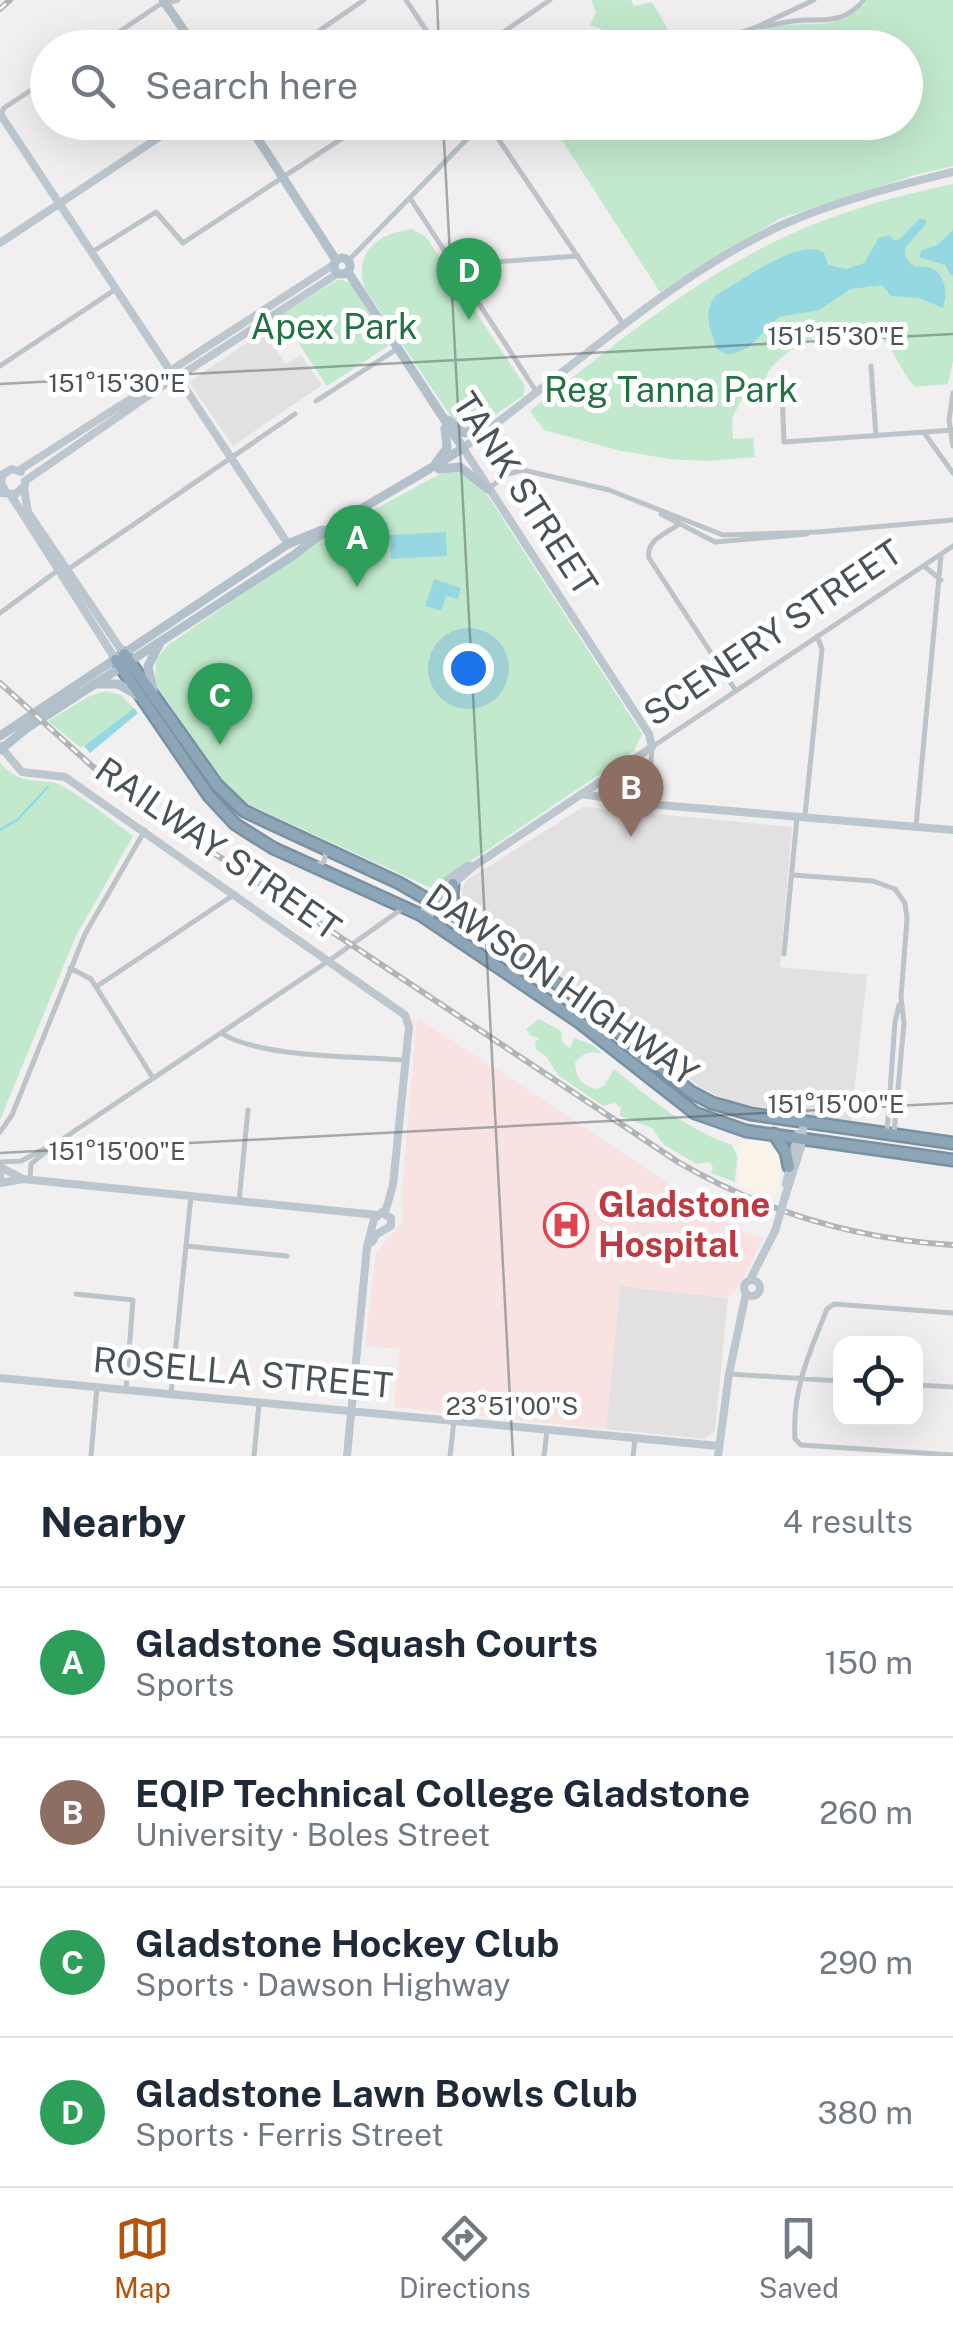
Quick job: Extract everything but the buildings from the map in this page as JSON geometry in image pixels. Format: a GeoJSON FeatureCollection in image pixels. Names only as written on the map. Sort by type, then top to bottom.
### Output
{"type":"FeatureCollection","features":[{"type":"Feature","properties":{"kind":"highway","name":"DAWSON HIGHWAY"},"geometry":{"type":"LineString","coordinates":[[123,661],[141,698],[222,811],[250,835],[424,917],[579,1022],[694,1113],[732,1128],[953,1160]]}},
{"type":"Feature","properties":{"kind":"highway","name":"DAWSON HIGHWAY"},"geometry":{"type":"LineString","coordinates":[[123,661],[230,800],[244,811],[277,831],[465,920],[571,993],[691,1092],[734,1110],[953,1143]]}},
{"type":"Feature","properties":{"kind":"highway"},"geometry":{"type":"LineString","coordinates":[[452,884],[454,904],[465,920]]}},
{"type":"Feature","properties":{"kind":"highway"},"geometry":{"type":"LineString","coordinates":[[774,1134],[786,1152],[789,1167]]}},
{"type":"Feature","properties":{"kind":"main road"},"geometry":{"type":"LineString","coordinates":[[165,2],[184,30]]}},
{"type":"Feature","properties":{"kind":"main road","name":"TANK STREET"},"geometry":{"type":"LineString","coordinates":[[258,140],[463,448]]}},
{"type":"Feature","properties":{"kind":"main road"},"geometry":{"type":"LineString","coordinates":[[439,411],[464,432],[488,429]]}},
{"type":"Feature","properties":{"kind":"main road"},"geometry":{"type":"LineString","coordinates":[[423,475],[448,448],[439,411]]}},
{"type":"Feature","properties":{"kind":"main road"},"geometry":{"type":"LineString","coordinates":[[0,748],[98,684],[123,661],[160,642],[294,555],[325,530],[463,448]]}},
{"type":"Feature","properties":{"kind":"main road"},"geometry":{"type":"LineString","coordinates":[[423,475],[454,465],[470,472],[488,489]]}},
{"type":"Feature","properties":{"kind":"main road"},"geometry":{"type":"LineString","coordinates":[[0,736],[123,661],[288,544],[325,530]]}},
{"type":"Feature","properties":{"kind":"main road"},"geometry":{"type":"LineString","coordinates":[[157,701],[148,674],[160,642]]}},
{"type":"Feature","properties":{"kind":"main road"},"geometry":{"type":"LineString","coordinates":[[98,684],[118,684],[141,698]]}},
{"type":"Feature","properties":{"kind":"street"},"geometry":{"type":"LineString","coordinates":[[122,30],[165,2],[178,0]]}},
{"type":"Feature","properties":{"kind":"street"},"geometry":{"type":"LineString","coordinates":[[320,30],[364,0]]}},
{"type":"Feature","properties":{"kind":"street"},"geometry":{"type":"LineString","coordinates":[[406,0],[426,30]]}},
{"type":"Feature","properties":{"kind":"street"},"geometry":{"type":"LineString","coordinates":[[506,30],[550,0]]}},
{"type":"Feature","properties":{"kind":"street"},"geometry":{"type":"LineString","coordinates":[[748,30],[814,0]]}},
{"type":"Feature","properties":{"kind":"street"},"geometry":{"type":"LineString","coordinates":[[759,26],[802,20],[833,22],[864,0]]}},
{"type":"Feature","properties":{"kind":"street"},"geometry":{"type":"LineString","coordinates":[[30,91],[0,114],[288,544]]}},
{"type":"Feature","properties":{"kind":"street"},"geometry":{"type":"LineString","coordinates":[[0,243],[155,140]]}},
{"type":"Feature","properties":{"kind":"street"},"geometry":{"type":"LineString","coordinates":[[92,252],[156,212],[183,243],[340,140]]}},
{"type":"Feature","properties":{"kind":"street"},"geometry":{"type":"LineString","coordinates":[[123,661],[3,488],[3,474],[174,374],[340,266],[466,140]]}},
{"type":"Feature","properties":{"kind":"street"},"geometry":{"type":"LineString","coordinates":[[499,140],[625,326]]}},
{"type":"Feature","properties":{"kind":"street"},"geometry":{"type":"LineString","coordinates":[[463,448],[683,284],[786,224],[953,172]]}},
{"type":"Feature","properties":{"kind":"street"},"geometry":{"type":"LineString","coordinates":[[410,198],[538,393]]}},
{"type":"Feature","properties":{"kind":"street"},"geometry":{"type":"LineString","coordinates":[[451,265],[578,256]]}},
{"type":"Feature","properties":{"kind":"street"},"geometry":{"type":"LineString","coordinates":[[0,366],[116,290]]}},
{"type":"Feature","properties":{"kind":"street"},"geometry":{"type":"LineString","coordinates":[[316,401],[397,348]]}},
{"type":"Feature","properties":{"kind":"street"},"geometry":{"type":"LineString","coordinates":[[870,366],[876,436]]}},
{"type":"Feature","properties":{"kind":"street"},"geometry":{"type":"LineString","coordinates":[[3,488],[19,492],[24,484],[174,374]]}},
{"type":"Feature","properties":{"kind":"street"},"geometry":{"type":"LineString","coordinates":[[782,391],[784,442],[952,429]]}},
{"type":"Feature","properties":{"kind":"street"},"geometry":{"type":"LineString","coordinates":[[953,393],[953,446]]}},
{"type":"Feature","properties":{"kind":"street"},"geometry":{"type":"LineString","coordinates":[[0,613],[296,414]]}},
{"type":"Feature","properties":{"kind":"street"},"geometry":{"type":"LineString","coordinates":[[924,433],[953,472]]}},
{"type":"Feature","properties":{"kind":"street","name":"TANK STREET"},"geometry":{"type":"LineString","coordinates":[[463,448],[649,734],[652,747]]}},
{"type":"Feature","properties":{"kind":"street"},"geometry":{"type":"LineString","coordinates":[[0,466],[15,470],[24,484],[28,512],[62,570]]}},
{"type":"Feature","properties":{"kind":"street"},"geometry":{"type":"LineString","coordinates":[[488,489],[508,474],[528,470],[609,490],[723,534],[817,532],[953,520]]}},
{"type":"Feature","properties":{"kind":"street"},"geometry":{"type":"LineString","coordinates":[[387,480],[391,494]]}},
{"type":"Feature","properties":{"kind":"street"},"geometry":{"type":"LineString","coordinates":[[650,508],[678,526],[720,543],[817,532]]}},
{"type":"Feature","properties":{"kind":"street"},"geometry":{"type":"LineString","coordinates":[[678,526],[652,542],[649,558],[736,690]]}},
{"type":"Feature","properties":{"kind":"street","name":"SCENERY STREET"},"geometry":{"type":"LineString","coordinates":[[424,917],[446,880],[474,866],[953,546]]}},
{"type":"Feature","properties":{"kind":"street"},"geometry":{"type":"LineString","coordinates":[[916,826],[941,555]]}},
{"type":"Feature","properties":{"kind":"street"},"geometry":{"type":"LineString","coordinates":[[924,565],[941,580]]}},
{"type":"Feature","properties":{"kind":"street"},"geometry":{"type":"LineString","coordinates":[[784,954],[822,649],[817,636]]}},
{"type":"Feature","properties":{"kind":"street"},"geometry":{"type":"LineString","coordinates":[[648,804],[652,747]]}},
{"type":"Feature","properties":{"kind":"street","name":"RAILWAY STREET"},"geometry":{"type":"LineString","coordinates":[[0,748],[22,772],[60,775],[145,830],[402,1010],[409,1028],[406,1060]]}},
{"type":"Feature","properties":{"kind":"street"},"geometry":{"type":"LineString","coordinates":[[580,794],[648,804],[953,830]]}},
{"type":"Feature","properties":{"kind":"street"},"geometry":{"type":"LineString","coordinates":[[0,1132],[12,1115],[85,934],[145,830]]}},
{"type":"Feature","properties":{"kind":"street"},"geometry":{"type":"LineString","coordinates":[[315,864],[324,862],[326,851]]}},
{"type":"Feature","properties":{"kind":"street","name":"SCENERY STREET"},"geometry":{"type":"LineString","coordinates":[[433,902],[474,866]]}},
{"type":"Feature","properties":{"kind":"street"},"geometry":{"type":"LineString","coordinates":[[793,874],[873,882],[900,894],[907,919],[901,997],[895,1022],[890,1134]]}},
{"type":"Feature","properties":{"kind":"street"},"geometry":{"type":"LineString","coordinates":[[96,987],[235,894]]}},
{"type":"Feature","properties":{"kind":"street"},"geometry":{"type":"LineString","coordinates":[[26,1180],[31,1164],[55,1144],[405,906]]}},
{"type":"Feature","properties":{"kind":"street"},"geometry":{"type":"LineString","coordinates":[[70,968],[92,978],[153,1078]]}},
{"type":"Feature","properties":{"kind":"street"},"geometry":{"type":"LineString","coordinates":[[221,1033],[244,1044],[280,1050],[406,1060],[388,1206],[377,1217],[366,1256],[347,1456]]}},
{"type":"Feature","properties":{"kind":"street"},"geometry":{"type":"LineString","coordinates":[[239,1201],[248,1110]]}},
{"type":"Feature","properties":{"kind":"street"},"geometry":{"type":"LineString","coordinates":[[719,1451],[728,1374],[750,1295],[744,1286],[754,1281],[775,1232],[804,1121]]}},
{"type":"Feature","properties":{"kind":"street"},"geometry":{"type":"LineString","coordinates":[[784,1197],[789,1167],[800,1138]]}},
{"type":"Feature","properties":{"kind":"street"},"geometry":{"type":"LineString","coordinates":[[0,1165],[21,1161],[55,1144]]}},
{"type":"Feature","properties":{"kind":"street"},"geometry":{"type":"LineString","coordinates":[[0,1165],[26,1180]]}},
{"type":"Feature","properties":{"kind":"street"},"geometry":{"type":"LineString","coordinates":[[0,1165],[0,1180],[377,1217],[391,1226],[377,1234],[366,1256]]}},
{"type":"Feature","properties":{"kind":"street"},"geometry":{"type":"LineString","coordinates":[[171,1394],[192,1196]]}},
{"type":"Feature","properties":{"kind":"street"},"geometry":{"type":"LineString","coordinates":[[377,1217],[376,1228],[384,1231]]}},
{"type":"Feature","properties":{"kind":"street"},"geometry":{"type":"LineString","coordinates":[[186,1246],[287,1256]]}},
{"type":"Feature","properties":{"kind":"street"},"geometry":{"type":"LineString","coordinates":[[76,1294],[133,1300],[126,1390]]}},
{"type":"Feature","properties":{"kind":"street"},"geometry":{"type":"LineString","coordinates":[[953,1313],[834,1304],[827,1309],[799,1378],[795,1430],[797,1443],[953,1455]]}},
{"type":"Feature","properties":{"kind":"street"},"geometry":{"type":"LineString","coordinates":[[728,1374],[833,1380]]}},
{"type":"Feature","properties":{"kind":"street","name":"ROSELLA STREET"},"geometry":{"type":"LineString","coordinates":[[0,1378],[635,1438],[719,1451]]}},
{"type":"Feature","properties":{"kind":"street"},"geometry":{"type":"LineString","coordinates":[[923,1386],[953,1388]]}},
{"type":"Feature","properties":{"kind":"street"},"geometry":{"type":"LineString","coordinates":[[91,1456],[98,1388]]}},
{"type":"Feature","properties":{"kind":"street"},"geometry":{"type":"LineString","coordinates":[[254,1456],[258,1403]]}},
{"type":"Feature","properties":{"kind":"street"},"geometry":{"type":"LineString","coordinates":[[450,1456],[454,1421]]}},
{"type":"Feature","properties":{"kind":"street"},"geometry":{"type":"LineString","coordinates":[[544,1456],[547,1430]]}},
{"type":"Feature","properties":{"kind":"street"},"geometry":{"type":"LineString","coordinates":[[633,1456],[635,1438]]}},
{"type":"Feature","properties":{"kind":"shaded area"},"geometry":{"type":"Polygon","coordinates":[[[264,331],[286,364],[301,355],[322,385],[233,446],[189,382],[264,331]]]}},
{"type":"Feature","properties":{"kind":"shaded area"},"geometry":{"type":"Polygon","coordinates":[[[583,807],[792,827],[780,967],[867,975],[851,1121],[734,1103],[700,1087],[529,950],[466,905],[461,889],[467,880],[583,807]]]}},
{"type":"Feature","properties":{"kind":"shaded area","name":"Gladstone Hospital"},"geometry":{"type":"Polygon","coordinates":[[[417,1017],[739,1230],[763,1238],[740,1284],[728,1298],[620,1286],[606,1429],[394,1407],[400,1349],[365,1346],[376,1252],[403,1221],[401,1200],[417,1017]]]}},
{"type":"Feature","properties":{"kind":"shaded area"},"geometry":{"type":"Polygon","coordinates":[[[740,1136],[767,1141],[780,1154],[776,1199],[738,1185],[740,1136]]]}},
{"type":"Feature","properties":{"kind":"shaded area"},"geometry":{"type":"Polygon","coordinates":[[[620,1286],[728,1298],[715,1431],[705,1439],[606,1429],[620,1286]]]}},
{"type":"Feature","properties":{"kind":"green space"},"geometry":{"type":"Polygon","coordinates":[[[591,0],[631,0],[634,6],[652,2],[668,30],[603,30],[590,25],[596,12],[591,0]]]}},
{"type":"Feature","properties":{"kind":"green space"},"geometry":{"type":"Polygon","coordinates":[[[868,0],[953,0],[953,166],[779,219],[660,292],[562,140],[923,140],[923,30],[763,30],[834,22],[868,0]]]}},
{"type":"Feature","properties":{"kind":"green space","name":"Reg Tanna Park"},"geometry":{"type":"Polygon","coordinates":[[[953,184],[953,361],[948,384],[915,387],[879,336],[861,327],[830,332],[797,347],[772,368],[765,380],[765,394],[743,397],[732,418],[733,439],[753,438],[755,457],[707,461],[617,450],[544,430],[530,411],[646,321],[738,261],[837,216],[953,184]]]}},
{"type":"Feature","properties":{"kind":"green space"},"geometry":{"type":"Polygon","coordinates":[[[412,229],[426,237],[525,386],[523,396],[475,428],[468,429],[454,421],[365,289],[362,265],[371,247],[388,235],[412,229]]]}},
{"type":"Feature","properties":{"kind":"green space","name":"Apex Park"},"geometry":{"type":"Polygon","coordinates":[[[339,279],[352,284],[388,346],[327,386],[280,315],[339,279]]]}},
{"type":"Feature","properties":{"kind":"green space"},"geometry":{"type":"Polygon","coordinates":[[[449,469],[458,469],[482,487],[642,734],[634,751],[431,888],[248,804],[224,783],[155,684],[156,659],[168,645],[333,532],[449,469]]]}},
{"type":"Feature","properties":{"kind":"green space"},"geometry":{"type":"Polygon","coordinates":[[[105,691],[121,695],[134,708],[81,748],[48,721],[88,697],[105,691]]]}},
{"type":"Feature","properties":{"kind":"green space"},"geometry":{"type":"Polygon","coordinates":[[[640,762],[644,765],[639,794],[600,792],[640,762]]]}},
{"type":"Feature","properties":{"kind":"green space"},"geometry":{"type":"Polygon","coordinates":[[[0,763],[19,777],[66,788],[133,836],[76,936],[0,1120],[0,763]]]}},
{"type":"Feature","properties":{"kind":"green space"},"geometry":{"type":"Polygon","coordinates":[[[539,1019],[561,1031],[562,1042],[570,1048],[574,1038],[593,1045],[602,1054],[587,1053],[575,1063],[578,1077],[586,1085],[595,1089],[604,1086],[614,1069],[685,1122],[732,1145],[737,1156],[735,1182],[711,1173],[713,1167],[709,1162],[697,1164],[664,1145],[652,1128],[620,1116],[621,1108],[615,1103],[603,1106],[558,1075],[546,1056],[536,1050],[539,1038],[526,1029],[539,1019]]]}},
{"type":"Feature","properties":{"kind":"water"},"geometry":{"type":"Polygon","coordinates":[[[919,219],[926,220],[926,224],[905,248],[906,257],[915,267],[931,268],[941,277],[945,291],[943,308],[919,298],[891,296],[882,285],[851,289],[819,310],[779,317],[748,348],[728,355],[717,349],[708,315],[716,295],[785,255],[800,251],[813,249],[824,253],[828,265],[847,269],[864,263],[879,238],[889,235],[899,240],[919,219]]]}},
{"type":"Feature","properties":{"kind":"water"},"geometry":{"type":"Polygon","coordinates":[[[953,230],[951,276],[945,265],[919,257],[922,250],[937,245],[953,230]]]}},
{"type":"Feature","properties":{"kind":"water"},"geometry":{"type":"Polygon","coordinates":[[[446,532],[447,556],[391,559],[390,535],[446,532]]]}},
{"type":"Feature","properties":{"kind":"water"},"geometry":{"type":"Polygon","coordinates":[[[434,579],[461,588],[458,599],[446,596],[441,611],[425,606],[434,579]]]}},
{"type":"Feature","properties":{"kind":"water"},"geometry":{"type":"Polygon","coordinates":[[[134,708],[138,713],[90,753],[84,746],[134,708]]]}},
{"type":"Feature","properties":{"kind":"waterway"},"geometry":{"type":"LineString","coordinates":[[0,830],[17,820],[48,787]]}},
{"type":"Feature","properties":{"kind":"railway"},"geometry":{"type":"LineString","coordinates":[[0,9],[10,0]]}},
{"type":"Feature","properties":{"kind":"railway"},"geometry":{"type":"LineString","coordinates":[[0,683],[92,766],[152,812],[678,1162],[743,1195],[811,1220],[880,1237],[953,1245]]}},
{"type":"Feature","properties":{"kind":"place","name":"Gladstone Lawn Bowls Club"},"geometry":{"type":"Point","coordinates":[469,320]}},
{"type":"Feature","properties":{"kind":"place","name":"Gladstone Squash Courts"},"geometry":{"type":"Point","coordinates":[357,587]}},
{"type":"Feature","properties":{"kind":"place","name":"Gladstone Hockey Club"},"geometry":{"type":"Point","coordinates":[220,745]}},
{"type":"Feature","properties":{"kind":"place","name":"EQIP Technical College Gladstone"},"geometry":{"type":"Point","coordinates":[631,837]}},
{"type":"Feature","properties":{"kind":"place","name":"Gladstone Hospital"},"geometry":{"type":"Point","coordinates":[566,1225]}}]}
